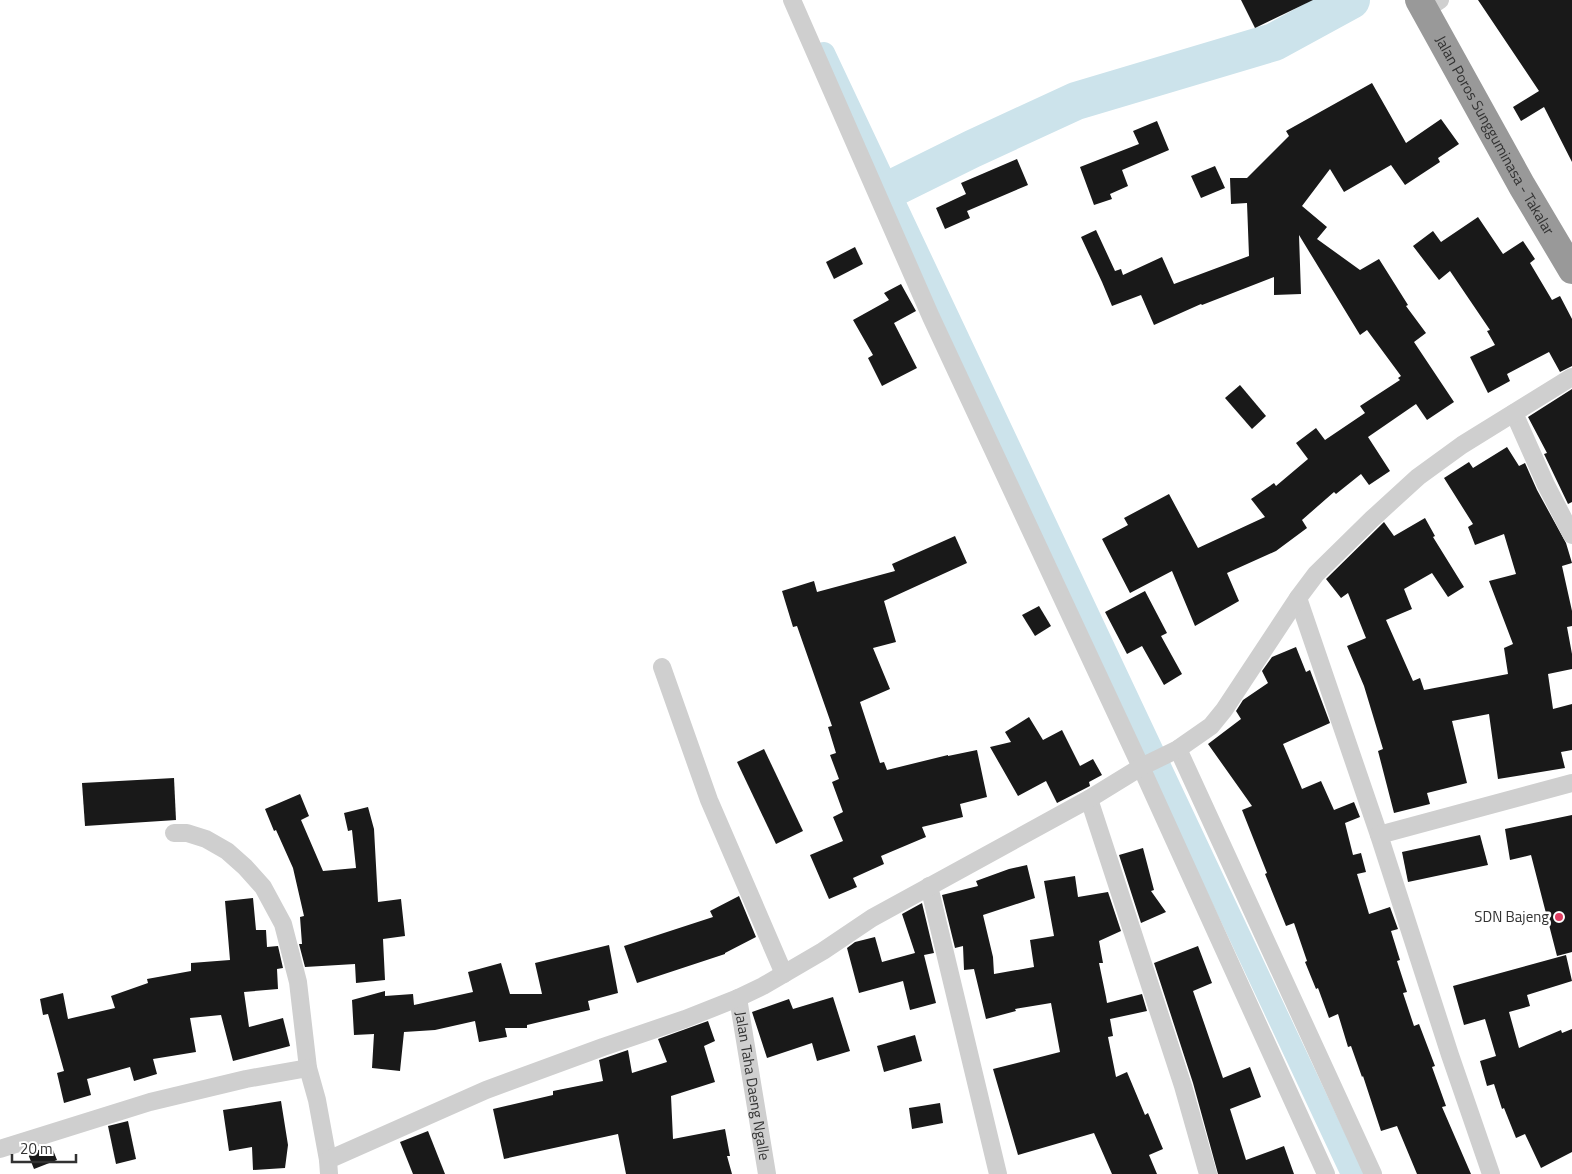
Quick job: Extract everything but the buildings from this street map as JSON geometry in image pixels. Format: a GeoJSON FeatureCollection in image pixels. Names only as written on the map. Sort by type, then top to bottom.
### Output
{"type":"FeatureCollection","features":[{"type":"Feature","properties":{"kind":"highway","name":"Jalan Poros Sungguminasa - Takalar"},"geometry":{"type":"LineString","coordinates":[[1428,3],[1522,186],[1572,270]]}},
{"type":"Feature","properties":{"kind":"street"},"geometry":{"type":"LineString","coordinates":[[792,0],[931,317],[1144,765],[1326,1174]]}},
{"type":"Feature","properties":{"kind":"street"},"geometry":{"type":"LineString","coordinates":[[174,833],[187,833],[206,839],[227,851],[263,887],[283,924],[298,982],[308,1068],[317,1100],[328,1167],[486,1090],[603,1046],[685,1019],[738,998],[784,974],[872,918],[1089,799],[1144,765],[1175,750],[1211,726],[1224,710],[1316,574],[1372,519],[1418,477],[1462,445],[1572,378]]}},
{"type":"Feature","properties":{"kind":"street"},"geometry":{"type":"LineString","coordinates":[[1514,413],[1546,485],[1572,535]]}},
{"type":"Feature","properties":{"kind":"street"},"geometry":{"type":"LineString","coordinates":[[1298,598],[1491,1174]]}},
{"type":"Feature","properties":{"kind":"street"},"geometry":{"type":"LineString","coordinates":[[662,667],[709,800],[784,974]]}},
{"type":"Feature","properties":{"kind":"street"},"geometry":{"type":"LineString","coordinates":[[1175,750],[1373,1174]]}},
{"type":"Feature","properties":{"kind":"street"},"geometry":{"type":"LineString","coordinates":[[1379,836],[1572,783]]}},
{"type":"Feature","properties":{"kind":"street"},"geometry":{"type":"LineString","coordinates":[[1089,799],[1183,1086],[1208,1174]]}},
{"type":"Feature","properties":{"kind":"street"},"geometry":{"type":"LineString","coordinates":[[929,886],[998,1174]]}},
{"type":"Feature","properties":{"kind":"street","name":"Jalan Taha Daeng Ngalle"},"geometry":{"type":"LineString","coordinates":[[738,998],[766,1174]]}},
{"type":"Feature","properties":{"kind":"street"},"geometry":{"type":"LineString","coordinates":[[0,1149],[150,1102],[246,1079],[308,1068]]}},
{"type":"Feature","properties":{"kind":"waterway"},"geometry":{"type":"LineString","coordinates":[[889,190],[1076,101],[1274,42],[1351,0]]}},
{"type":"Feature","properties":{"kind":"waterway"},"geometry":{"type":"LineString","coordinates":[[824,53],[1352,1174]]}},
{"type":"Feature","properties":{"kind":"place","name":"SDN Bajeng"},"geometry":{"type":"Point","coordinates":[1559,917]}}]}
